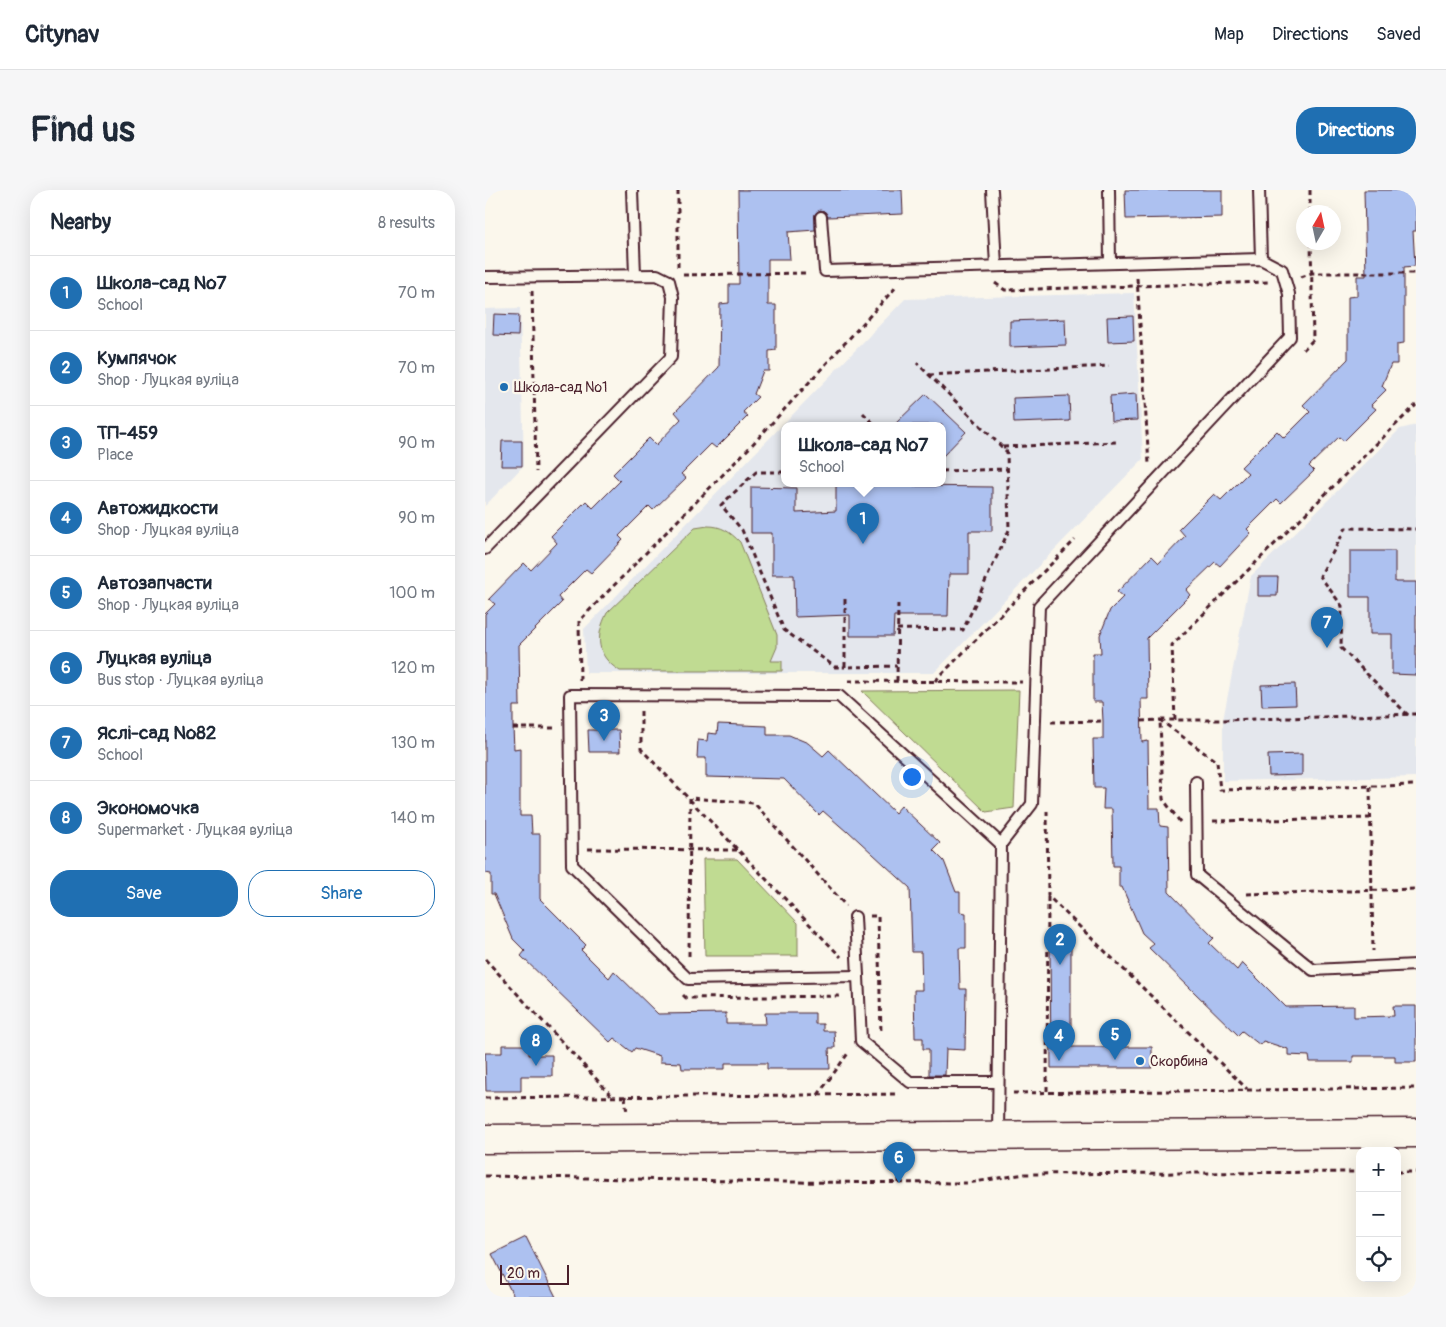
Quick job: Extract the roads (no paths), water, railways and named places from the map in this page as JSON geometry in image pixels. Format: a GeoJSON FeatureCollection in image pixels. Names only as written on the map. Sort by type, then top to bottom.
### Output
{"type":"FeatureCollection","features":[{"type":"Feature","properties":{"kind":"main road"},"geometry":{"type":"LineString","coordinates":[[485,1140],[1416,1133]]}},
{"type":"Feature","properties":{"kind":"lane"},"geometry":{"type":"LineString","coordinates":[[632,190],[635,275]]}},
{"type":"Feature","properties":{"kind":"lane"},"geometry":{"type":"LineString","coordinates":[[992,190],[996,266]]}},
{"type":"Feature","properties":{"kind":"lane"},"geometry":{"type":"LineString","coordinates":[[1109,190],[1110,263]]}},
{"type":"Feature","properties":{"kind":"lane"},"geometry":{"type":"LineString","coordinates":[[1259,190],[1261,259]]}},
{"type":"Feature","properties":{"kind":"lane"},"geometry":{"type":"LineString","coordinates":[[821,217],[825,271],[1261,259],[1282,270],[1289,294],[1290,338],[1039,606],[1032,804],[1001,844],[998,1137]]}},
{"type":"Feature","properties":{"kind":"lane"},"geometry":{"type":"LineString","coordinates":[[485,276],[657,275],[669,281],[673,297],[671,358],[485,549]]}},
{"type":"Feature","properties":{"kind":"lane"},"geometry":{"type":"LineString","coordinates":[[858,976],[688,979],[572,865],[570,695],[839,696],[1001,844]]}},
{"type":"Feature","properties":{"kind":"lane"},"geometry":{"type":"LineString","coordinates":[[1196,782],[1197,875],[1221,895],[1313,970],[1416,965]]}},
{"type":"Feature","properties":{"kind":"lane"},"geometry":{"type":"LineString","coordinates":[[855,917],[861,1041],[910,1082],[998,1082]]}},
{"type":"Feature","properties":{"kind":"place","name":"Школа-сад №1"},"geometry":{"type":"Point","coordinates":[504,387]}},
{"type":"Feature","properties":{"kind":"place","name":"Школа-сад №7"},"geometry":{"type":"Point","coordinates":[863,544]}},
{"type":"Feature","properties":{"kind":"place","name":"Яслі-сад №82"},"geometry":{"type":"Point","coordinates":[1327,648]}},
{"type":"Feature","properties":{"kind":"place","name":"ТП-459"},"geometry":{"type":"Point","coordinates":[604,741]}},
{"type":"Feature","properties":{"kind":"place","name":"Кумпячок"},"geometry":{"type":"Point","coordinates":[1060,965]}},
{"type":"Feature","properties":{"kind":"place","name":"Автозапчасти"},"geometry":{"type":"Point","coordinates":[1115,1060]}},
{"type":"Feature","properties":{"kind":"place","name":"Автожидкости"},"geometry":{"type":"Point","coordinates":[1059,1061]}},
{"type":"Feature","properties":{"kind":"place","name":"Скорбина"},"geometry":{"type":"Point","coordinates":[1140,1061]}},
{"type":"Feature","properties":{"kind":"place","name":"Экономочка"},"geometry":{"type":"Point","coordinates":[536,1066]}},
{"type":"Feature","properties":{"kind":"place","name":"Луцкая вуліца"},"geometry":{"type":"Point","coordinates":[899,1183]}}]}
